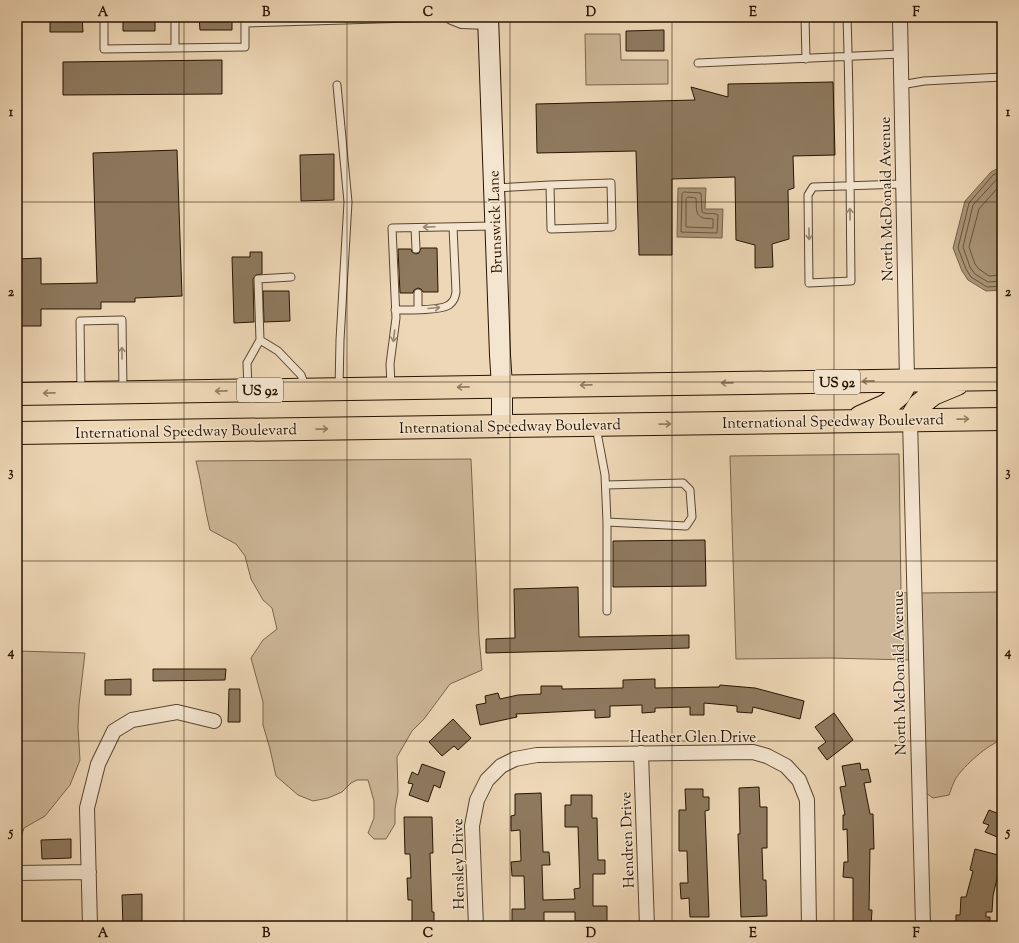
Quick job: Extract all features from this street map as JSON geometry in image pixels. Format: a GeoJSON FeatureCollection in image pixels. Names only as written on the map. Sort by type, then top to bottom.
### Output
{"type":"FeatureCollection","features":[{"type":"Feature","properties":{"kind":"main road","name":"US 92"},"geometry":{"type":"LineString","coordinates":[[17,394],[1002,379]]}},
{"type":"Feature","properties":{"kind":"main road"},"geometry":{"type":"LineString","coordinates":[[910,420],[919,405],[933,394],[968,380]]}},
{"type":"Feature","properties":{"kind":"main road"},"geometry":{"type":"LineString","coordinates":[[850,421],[887,405],[899,395],[907,381]]}},
{"type":"Feature","properties":{"kind":"main road","name":"International Speedway Boulevard"},"geometry":{"type":"LineString","coordinates":[[17,434],[1002,419]]}},
{"type":"Feature","properties":{"kind":"street"},"geometry":{"type":"LineString","coordinates":[[452,17],[462,21],[488,20]]}},
{"type":"Feature","properties":{"kind":"street","name":"North McDonald Avenue"},"geometry":{"type":"LineString","coordinates":[[900,17],[907,381]]}},
{"type":"Feature","properties":{"kind":"street","name":"Brunswick Lane"},"geometry":{"type":"LineString","coordinates":[[488,20],[502,386],[502,426]]}},
{"type":"Feature","properties":{"kind":"street","name":"North McDonald Avenue"},"geometry":{"type":"LineString","coordinates":[[910,420],[923,926]]}},
{"type":"Feature","properties":{"kind":"street"},"geometry":{"type":"LineString","coordinates":[[90,926],[87,808],[98,764],[114,731],[132,720],[177,712],[214,721]]}},
{"type":"Feature","properties":{"kind":"street","name":"Heather Glen Drive"},"geometry":{"type":"LineString","coordinates":[[487,780],[501,766],[515,759],[537,755],[753,752],[767,756],[786,766],[799,780],[807,800],[810,926]]}},
{"type":"Feature","properties":{"kind":"street","name":"Hendren Drive"},"geometry":{"type":"LineString","coordinates":[[641,753],[647,926]]}},
{"type":"Feature","properties":{"kind":"street","name":"Hensley Drive"},"geometry":{"type":"LineString","coordinates":[[476,926],[472,826],[477,800],[487,780]]}},
{"type":"Feature","properties":{"kind":"street"},"geometry":{"type":"LineString","coordinates":[[17,873],[89,872]]}},
{"type":"Feature","properties":{"kind":"lane"},"geometry":{"type":"LineString","coordinates":[[104,17],[104,49],[245,47],[245,20],[443,17]]}},
{"type":"Feature","properties":{"kind":"lane"},"geometry":{"type":"LineString","coordinates":[[175,17],[175,48]]}},
{"type":"Feature","properties":{"kind":"lane"},"geometry":{"type":"LineString","coordinates":[[805,17],[806,59]]}},
{"type":"Feature","properties":{"kind":"lane"},"geometry":{"type":"LineString","coordinates":[[847,17],[849,187],[851,281],[809,283],[808,195],[813,187],[849,187],[903,184]]}},
{"type":"Feature","properties":{"kind":"lane"},"geometry":{"type":"LineString","coordinates":[[698,64],[900,54]]}},
{"type":"Feature","properties":{"kind":"lane"},"geometry":{"type":"LineString","coordinates":[[901,85],[924,81],[1002,77]]}},
{"type":"Feature","properties":{"kind":"lane"},"geometry":{"type":"LineString","coordinates":[[337,85],[348,202],[340,340],[339,389]]}},
{"type":"Feature","properties":{"kind":"lane"},"geometry":{"type":"LineString","coordinates":[[494,188],[550,185],[611,183],[612,227],[551,229],[550,185]]}},
{"type":"Feature","properties":{"kind":"lane"},"geometry":{"type":"LineString","coordinates":[[391,388],[390,364],[395,310],[392,228],[496,226]]}},
{"type":"Feature","properties":{"kind":"lane"},"geometry":{"type":"LineString","coordinates":[[395,310],[438,308],[448,306],[455,300],[456,292],[452,227]]}},
{"type":"Feature","properties":{"kind":"lane"},"geometry":{"type":"LineString","coordinates":[[415,228],[416,249]]}},
{"type":"Feature","properties":{"kind":"lane"},"geometry":{"type":"LineString","coordinates":[[248,390],[247,363],[260,340],[258,279],[291,277]]}},
{"type":"Feature","properties":{"kind":"lane"},"geometry":{"type":"LineString","coordinates":[[418,293],[418,309]]}},
{"type":"Feature","properties":{"kind":"lane"},"geometry":{"type":"LineString","coordinates":[[82,393],[80,321],[115,320],[122,320],[123,392]]}},
{"type":"Feature","properties":{"kind":"lane"},"geometry":{"type":"LineString","coordinates":[[260,340],[278,351],[301,375],[307,389]]}},
{"type":"Feature","properties":{"kind":"lane"},"geometry":{"type":"LineString","coordinates":[[595,425],[606,485],[607,611]]}},
{"type":"Feature","properties":{"kind":"lane"},"geometry":{"type":"LineString","coordinates":[[606,485],[683,483],[690,490],[692,517],[686,526],[607,522]]}},
{"type":"Feature","properties":{"kind":"shaded area"},"geometry":{"type":"Polygon","coordinates":[[[585,34],[620,34],[621,60],[668,60],[668,84],[586,85],[585,34]]]}},
{"type":"Feature","properties":{"kind":"shaded area"},"geometry":{"type":"Polygon","coordinates":[[[899,454],[901,592],[907,593],[909,660],[829,658],[736,659],[730,456],[899,454]]]}},
{"type":"Feature","properties":{"kind":"shaded area"},"geometry":{"type":"Polygon","coordinates":[[[471,459],[479,637],[482,670],[450,684],[424,719],[412,731],[397,757],[398,792],[395,809],[395,824],[386,839],[374,839],[368,833],[374,818],[374,801],[368,780],[357,780],[351,783],[342,792],[328,798],[313,801],[298,795],[276,776],[263,725],[263,702],[251,658],[263,640],[277,629],[272,608],[263,600],[251,579],[245,556],[236,544],[210,530],[196,461],[471,459]]]}},
{"type":"Feature","properties":{"kind":"shaded area"},"geometry":{"type":"Polygon","coordinates":[[[1002,592],[1002,740],[996,742],[983,751],[965,768],[956,778],[949,795],[933,798],[926,793],[921,593],[1002,592]]]}},
{"type":"Feature","properties":{"kind":"shaded area"},"geometry":{"type":"Polygon","coordinates":[[[17,651],[85,653],[79,705],[78,727],[80,760],[70,785],[45,816],[24,828],[17,849],[17,651]]]}},
{"type":"Feature","properties":{"kind":"water"},"geometry":{"type":"Polygon","coordinates":[[[1002,166],[1002,290],[986,291],[968,280],[962,271],[953,248],[965,201],[991,172],[1002,166]]]}},
{"type":"Feature","properties":{"kind":"water"},"geometry":{"type":"Polygon","coordinates":[[[678,188],[706,188],[705,209],[723,209],[722,238],[677,237],[678,188]]]}},
{"type":"Feature","properties":{"kind":"building"},"geometry":{"type":"Polygon","coordinates":[[[50,17],[82,17],[83,32],[50,32],[50,17]]]}},
{"type":"Feature","properties":{"kind":"building"},"geometry":{"type":"Polygon","coordinates":[[[123,17],[155,17],[155,31],[123,31],[123,17]]]}},
{"type":"Feature","properties":{"kind":"building"},"geometry":{"type":"Polygon","coordinates":[[[199,17],[232,17],[232,30],[200,30],[199,17]]]}},
{"type":"Feature","properties":{"kind":"building"},"geometry":{"type":"Polygon","coordinates":[[[664,30],[664,51],[626,51],[626,31],[664,30]]]}},
{"type":"Feature","properties":{"kind":"building"},"geometry":{"type":"Polygon","coordinates":[[[222,60],[222,94],[63,95],[63,62],[222,60]]]}},
{"type":"Feature","properties":{"kind":"building"},"geometry":{"type":"Polygon","coordinates":[[[833,82],[835,155],[793,156],[794,188],[788,190],[789,239],[772,244],[773,267],[755,268],[755,245],[736,240],[735,177],[672,179],[672,255],[639,255],[636,151],[537,153],[536,104],[695,100],[691,87],[728,97],[728,84],[833,82]]]}},
{"type":"Feature","properties":{"kind":"building"},"geometry":{"type":"Polygon","coordinates":[[[177,150],[182,296],[135,298],[135,302],[101,302],[101,309],[41,309],[41,326],[17,326],[17,259],[41,258],[41,284],[97,283],[93,153],[177,150]]]}},
{"type":"Feature","properties":{"kind":"building"},"geometry":{"type":"Polygon","coordinates":[[[334,154],[334,200],[301,201],[300,155],[334,154]]]}},
{"type":"Feature","properties":{"kind":"building"},"geometry":{"type":"Polygon","coordinates":[[[421,248],[437,248],[438,292],[423,292],[418,288],[414,290],[413,293],[400,293],[398,249],[411,249],[412,252],[416,254],[419,253],[421,248]]]}},
{"type":"Feature","properties":{"kind":"building"},"geometry":{"type":"Polygon","coordinates":[[[250,252],[262,252],[262,274],[256,275],[253,279],[254,322],[234,323],[232,257],[250,257],[250,252]]]}},
{"type":"Feature","properties":{"kind":"building"},"geometry":{"type":"Polygon","coordinates":[[[263,291],[289,291],[290,321],[264,322],[263,291]]]}},
{"type":"Feature","properties":{"kind":"building"},"geometry":{"type":"Polygon","coordinates":[[[705,540],[706,586],[613,587],[613,541],[705,540]]]}},
{"type":"Feature","properties":{"kind":"building"},"geometry":{"type":"Polygon","coordinates":[[[578,587],[579,637],[689,635],[689,648],[486,653],[486,639],[515,638],[514,589],[578,587]]]}},
{"type":"Feature","properties":{"kind":"building"},"geometry":{"type":"Polygon","coordinates":[[[153,669],[226,669],[225,680],[153,681],[153,669]]]}},
{"type":"Feature","properties":{"kind":"building"},"geometry":{"type":"Polygon","coordinates":[[[131,679],[131,695],[105,695],[105,680],[131,679]]]}},
{"type":"Feature","properties":{"kind":"building"},"geometry":{"type":"Polygon","coordinates":[[[655,679],[655,688],[719,687],[720,685],[755,688],[804,701],[800,719],[753,707],[752,713],[737,712],[737,706],[704,703],[704,715],[690,715],[690,707],[655,708],[655,712],[642,713],[642,705],[610,706],[610,717],[595,718],[595,710],[516,714],[517,717],[480,725],[476,705],[486,703],[485,696],[498,693],[500,699],[518,695],[541,694],[541,686],[562,686],[562,689],[623,688],[623,680],[655,679]]]}},
{"type":"Feature","properties":{"kind":"building"},"geometry":{"type":"Polygon","coordinates":[[[229,689],[240,689],[240,722],[228,722],[229,689]]]}},
{"type":"Feature","properties":{"kind":"building"},"geometry":{"type":"Polygon","coordinates":[[[834,713],[853,740],[827,760],[818,748],[826,742],[815,727],[834,713]]]}},
{"type":"Feature","properties":{"kind":"building"},"geometry":{"type":"Polygon","coordinates":[[[453,719],[471,738],[458,750],[454,746],[442,756],[429,742],[453,719]]]}},
{"type":"Feature","properties":{"kind":"building"},"geometry":{"type":"Polygon","coordinates":[[[860,763],[861,770],[868,769],[871,782],[864,783],[870,814],[873,814],[874,849],[870,849],[869,910],[872,910],[871,926],[853,926],[853,878],[843,877],[844,862],[848,862],[847,829],[843,830],[843,815],[845,815],[840,787],[846,786],[842,766],[860,763]]]}},
{"type":"Feature","properties":{"kind":"building"},"geometry":{"type":"Polygon","coordinates":[[[422,764],[445,772],[440,788],[434,785],[428,802],[409,795],[413,784],[408,783],[412,772],[418,775],[422,764]]]}},
{"type":"Feature","properties":{"kind":"building"},"geometry":{"type":"Polygon","coordinates":[[[759,787],[760,807],[767,807],[767,848],[762,848],[763,880],[766,880],[767,916],[741,917],[738,834],[740,834],[739,788],[759,787]]]}},
{"type":"Feature","properties":{"kind":"building"},"geometry":{"type":"Polygon","coordinates":[[[685,789],[703,789],[703,797],[709,797],[709,810],[705,811],[709,917],[690,917],[689,898],[681,899],[680,883],[688,883],[687,851],[679,851],[679,810],[686,810],[685,789]]]}},
{"type":"Feature","properties":{"kind":"building"},"geometry":{"type":"Polygon","coordinates":[[[541,793],[543,852],[549,852],[550,865],[542,865],[543,900],[575,899],[574,889],[580,888],[578,827],[565,827],[565,805],[571,805],[571,795],[592,795],[592,818],[597,818],[598,860],[605,860],[605,874],[593,874],[593,906],[607,906],[607,921],[575,921],[575,912],[544,912],[544,922],[512,923],[512,909],[525,909],[524,876],[512,876],[511,862],[521,861],[520,830],[511,831],[511,816],[515,815],[515,794],[541,793]]]}},
{"type":"Feature","properties":{"kind":"building"},"geometry":{"type":"Polygon","coordinates":[[[989,810],[1002,815],[1002,839],[985,832],[989,825],[983,823],[989,810]]]}},
{"type":"Feature","properties":{"kind":"building"},"geometry":{"type":"Polygon","coordinates":[[[404,817],[432,817],[433,853],[430,853],[432,912],[434,912],[434,926],[412,926],[412,900],[408,900],[407,878],[411,878],[410,854],[405,854],[404,817]]]}},
{"type":"Feature","properties":{"kind":"building"},"geometry":{"type":"Polygon","coordinates":[[[71,839],[71,858],[42,859],[41,840],[71,839]]]}},
{"type":"Feature","properties":{"kind":"building"},"geometry":{"type":"Polygon","coordinates":[[[975,849],[1002,856],[993,896],[992,912],[986,912],[986,917],[990,917],[990,926],[956,926],[956,915],[960,915],[961,897],[966,897],[973,871],[970,870],[975,849]]]}},
{"type":"Feature","properties":{"kind":"building"},"geometry":{"type":"Polygon","coordinates":[[[142,894],[142,926],[123,926],[122,895],[142,894]]]}}]}
